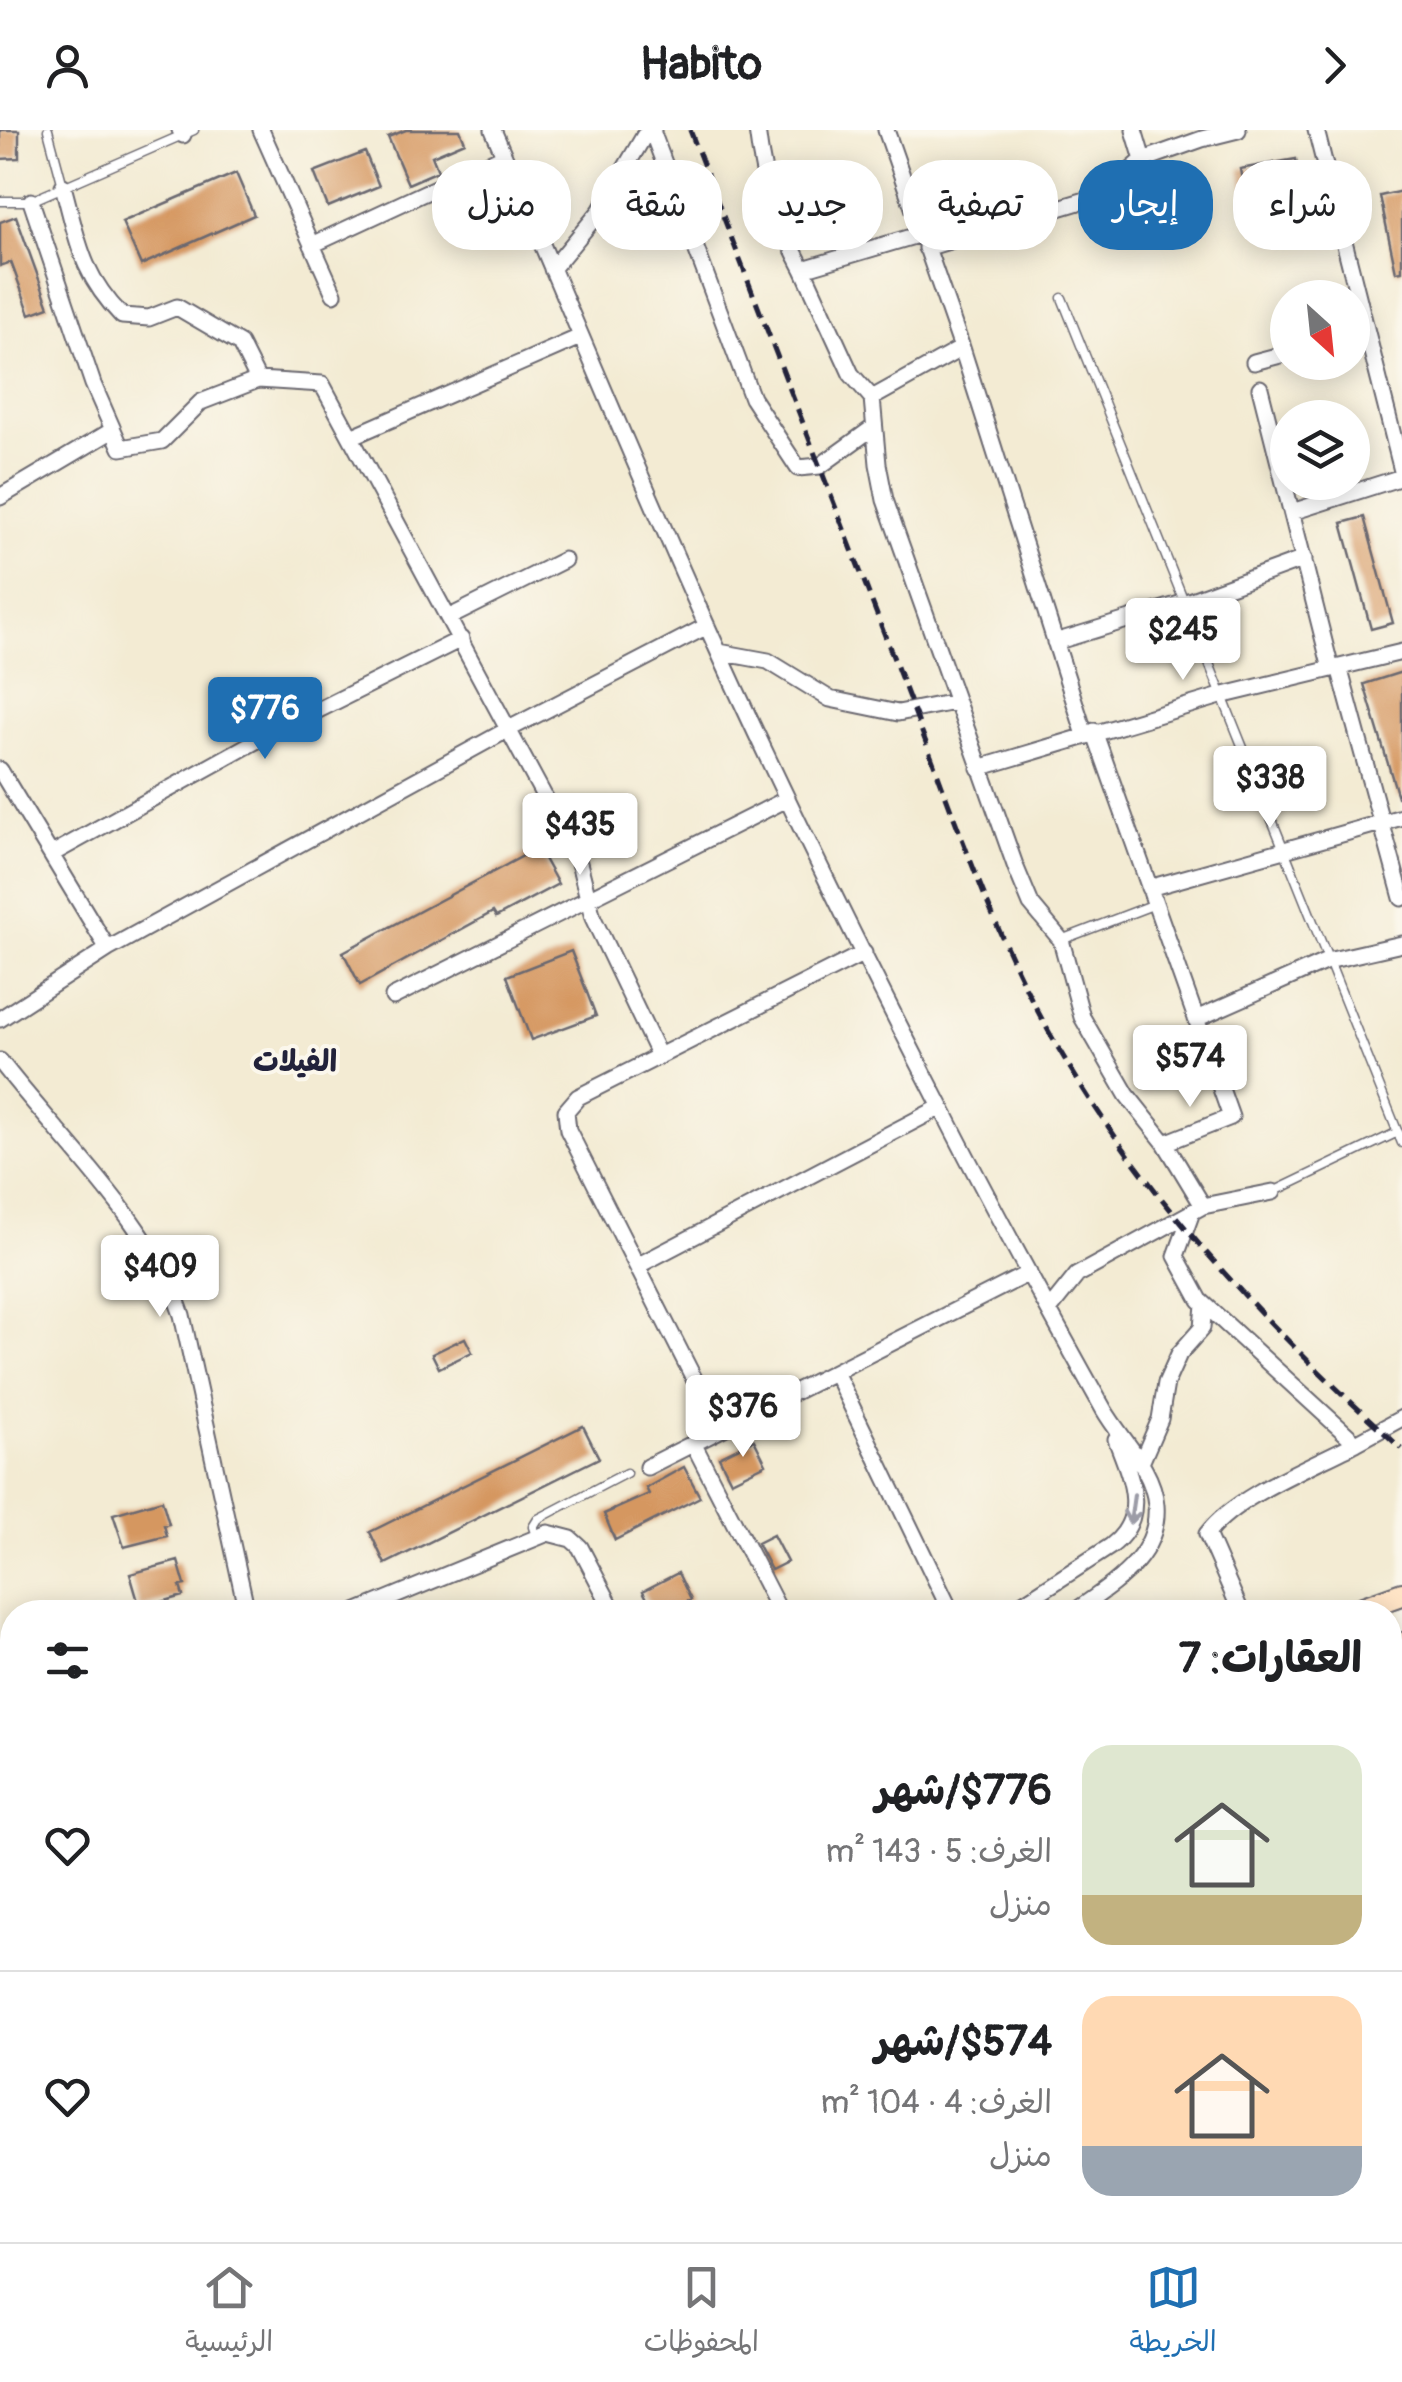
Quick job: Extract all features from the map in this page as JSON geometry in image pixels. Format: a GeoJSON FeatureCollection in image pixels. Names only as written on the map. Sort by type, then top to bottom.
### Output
{"type":"FeatureCollection","features":[{"type":"Feature","properties":{"kind":"street"},"geometry":{"type":"LineString","coordinates":[[261,130],[334,294]]}},
{"type":"Feature","properties":{"kind":"street"},"geometry":{"type":"LineString","coordinates":[[493,130],[707,626],[787,799],[1029,1274],[1108,1416],[1149,1480],[1156,1506],[1148,1547],[1124,1574],[1090,1600]]}},
{"type":"Feature","properties":{"kind":"street"},"geometry":{"type":"LineString","coordinates":[[552,269],[600,211],[644,136],[652,130],[752,398],[798,468],[820,466],[874,427]]}},
{"type":"Feature","properties":{"kind":"street"},"geometry":{"type":"LineString","coordinates":[[757,130],[762,170],[774,212],[851,374],[872,398],[886,500],[955,702],[1031,904],[1061,940],[1082,1016],[1127,1095],[1166,1144],[1198,1209]]}},
{"type":"Feature","properties":{"kind":"street"},"geometry":{"type":"LineString","coordinates":[[886,130],[903,181]]}},
{"type":"Feature","properties":{"kind":"street"},"geometry":{"type":"LineString","coordinates":[[1134,130],[1142,160],[1238,130]]}},
{"type":"Feature","properties":{"kind":"street"},"geometry":{"type":"LineString","coordinates":[[1316,130],[1348,280]]}},
{"type":"Feature","properties":{"kind":"street"},"geometry":{"type":"LineString","coordinates":[[312,244],[504,156]]}},
{"type":"Feature","properties":{"kind":"street"},"geometry":{"type":"LineString","coordinates":[[63,186],[84,263],[100,293],[122,316],[149,318],[177,307],[240,344],[258,380]]}},
{"type":"Feature","properties":{"kind":"street"},"geometry":{"type":"LineString","coordinates":[[32,201],[94,384],[121,448],[162,441],[201,402],[258,380],[322,384],[578,859],[593,918],[660,1056]]}},
{"type":"Feature","properties":{"kind":"street"},"geometry":{"type":"LineString","coordinates":[[802,269],[903,246]]}},
{"type":"Feature","properties":{"kind":"street"},"geometry":{"type":"LineString","coordinates":[[926,250],[962,348],[1055,642],[1231,1118],[1166,1144]]}},
{"type":"Feature","properties":{"kind":"street"},"geometry":{"type":"LineString","coordinates":[[352,437],[580,337]]}},
{"type":"Feature","properties":{"kind":"street"},"geometry":{"type":"LineString","coordinates":[[872,398],[962,348]]}},
{"type":"Feature","properties":{"kind":"street"},"geometry":{"type":"LineString","coordinates":[[1254,362],[1270,358]]}},
{"type":"Feature","properties":{"kind":"street"},"geometry":{"type":"LineString","coordinates":[[1292,512],[1402,474],[1370,367]]}},
{"type":"Feature","properties":{"kind":"street"},"geometry":{"type":"LineString","coordinates":[[1260,388],[1304,559],[1402,898]]}},
{"type":"Feature","properties":{"kind":"street"},"geometry":{"type":"LineString","coordinates":[[4,490],[113,430]]}},
{"type":"Feature","properties":{"kind":"street"},"geometry":{"type":"LineString","coordinates":[[1055,642],[1186,602],[1304,559]]}},
{"type":"Feature","properties":{"kind":"street"},"geometry":{"type":"LineString","coordinates":[[450,618],[564,560]]}},
{"type":"Feature","properties":{"kind":"street"},"geometry":{"type":"LineString","coordinates":[[0,1019],[108,949],[509,729],[707,626]]}},
{"type":"Feature","properties":{"kind":"street"},"geometry":{"type":"LineString","coordinates":[[52,854],[256,741],[461,640]]}},
{"type":"Feature","properties":{"kind":"street"},"geometry":{"type":"LineString","coordinates":[[719,652],[768,660],[830,700],[898,713],[955,702]]}},
{"type":"Feature","properties":{"kind":"street"},"geometry":{"type":"LineString","coordinates":[[979,768],[1224,695],[1402,652]]}},
{"type":"Feature","properties":{"kind":"street"},"geometry":{"type":"LineString","coordinates":[[0,770],[108,949]]}},
{"type":"Feature","properties":{"kind":"street"},"geometry":{"type":"LineString","coordinates":[[394,997],[787,799]]}},
{"type":"Feature","properties":{"kind":"street"},"geometry":{"type":"LineString","coordinates":[[1149,888],[1402,818]]}},
{"type":"Feature","properties":{"kind":"street"},"geometry":{"type":"LineString","coordinates":[[1196,1019],[1327,961],[1402,944]]}},
{"type":"Feature","properties":{"kind":"street"},"geometry":{"type":"LineString","coordinates":[[720,1430],[564,1120],[570,1103],[578,1097],[864,953]]}},
{"type":"Feature","properties":{"kind":"street"},"geometry":{"type":"LineString","coordinates":[[2,1067],[146,1240],[174,1291],[244,1600]]}},
{"type":"Feature","properties":{"kind":"street"},"geometry":{"type":"LineString","coordinates":[[637,1266],[941,1107]]}},
{"type":"Feature","properties":{"kind":"street"},"geometry":{"type":"LineString","coordinates":[[1050,1310],[1077,1275],[1198,1209],[1273,1192]]}},
{"type":"Feature","properties":{"kind":"street"},"geometry":{"type":"LineString","coordinates":[[1198,1209],[1176,1256],[1204,1304],[1356,1444]]}},
{"type":"Feature","properties":{"kind":"street"},"geometry":{"type":"LineString","coordinates":[[646,1467],[1029,1274]]}},
{"type":"Feature","properties":{"kind":"street"},"geometry":{"type":"LineString","coordinates":[[1140,1463],[1160,1420],[1166,1384],[1179,1354],[1202,1328],[1204,1304]]}},
{"type":"Feature","properties":{"kind":"street"},"geometry":{"type":"LineString","coordinates":[[836,1372],[945,1600]]}},
{"type":"Feature","properties":{"kind":"street"},"geometry":{"type":"LineString","coordinates":[[1027,1600],[1111,1546],[1130,1526],[1135,1499],[1108,1416]]}},
{"type":"Feature","properties":{"kind":"street"},"geometry":{"type":"LineString","coordinates":[[1237,1600],[1207,1534],[1219,1517],[1402,1418]]}},
{"type":"Feature","properties":{"kind":"street"},"geometry":{"type":"LineString","coordinates":[[693,1443],[774,1600]]}},
{"type":"Feature","properties":{"kind":"street"},"geometry":{"type":"LineString","coordinates":[[384,1600],[536,1536],[560,1534],[580,1547],[608,1600]]}},
{"type":"Feature","properties":{"kind":"lane"},"geometry":{"type":"LineString","coordinates":[[48,130],[63,186]]}},
{"type":"Feature","properties":{"kind":"lane"},"geometry":{"type":"LineString","coordinates":[[0,201],[32,201],[186,132]]}},
{"type":"Feature","properties":{"kind":"lane"},"geometry":{"type":"LineString","coordinates":[[1062,298],[1402,1143]]}},
{"type":"Feature","properties":{"kind":"lane"},"geometry":{"type":"LineString","coordinates":[[1061,940],[1155,904]]}},
{"type":"Feature","properties":{"kind":"lane"},"geometry":{"type":"LineString","coordinates":[[1273,1192],[1398,1132]]}},
{"type":"Feature","properties":{"kind":"lane"},"geometry":{"type":"LineString","coordinates":[[536,1536],[533,1527],[538,1520],[626,1473]]}},
{"type":"Feature","properties":{"kind":"building"},"geometry":{"type":"Polygon","coordinates":[[[0,130],[19,130],[19,158],[0,159],[0,130]]]}},
{"type":"Feature","properties":{"kind":"building"},"geometry":{"type":"Polygon","coordinates":[[[406,130],[460,130],[465,142],[432,156],[432,174],[408,184],[388,137],[406,130]]]}},
{"type":"Feature","properties":{"kind":"building"},"geometry":{"type":"Polygon","coordinates":[[[365,152],[379,186],[328,207],[314,172],[365,152]]]}},
{"type":"Feature","properties":{"kind":"building"},"geometry":{"type":"Polygon","coordinates":[[[236,173],[254,215],[141,265],[122,222],[236,173]]]}},
{"type":"Feature","properties":{"kind":"building"},"geometry":{"type":"Polygon","coordinates":[[[1402,191],[1402,271],[1396,272],[1380,196],[1402,191]]]}},
{"type":"Feature","properties":{"kind":"building"},"geometry":{"type":"Polygon","coordinates":[[[16,216],[49,307],[30,314],[11,262],[0,266],[0,222],[16,216]]]}},
{"type":"Feature","properties":{"kind":"building"},"geometry":{"type":"Polygon","coordinates":[[[1364,517],[1393,623],[1371,629],[1342,523],[1364,517]]]}},
{"type":"Feature","properties":{"kind":"building"},"geometry":{"type":"Polygon","coordinates":[[[1402,672],[1402,797],[1398,797],[1364,684],[1402,672]]]}},
{"type":"Feature","properties":{"kind":"building"},"geometry":{"type":"Polygon","coordinates":[[[538,848],[558,884],[496,917],[493,912],[360,985],[343,952],[538,848]]]}},
{"type":"Feature","properties":{"kind":"building"},"geometry":{"type":"Polygon","coordinates":[[[571,951],[596,1016],[531,1040],[507,976],[571,951]]]}},
{"type":"Feature","properties":{"kind":"building"},"geometry":{"type":"Polygon","coordinates":[[[465,1338],[472,1352],[439,1368],[432,1354],[465,1338]]]}},
{"type":"Feature","properties":{"kind":"building"},"geometry":{"type":"Polygon","coordinates":[[[583,1426],[599,1458],[385,1564],[370,1532],[583,1426]]]}},
{"type":"Feature","properties":{"kind":"building"},"geometry":{"type":"Polygon","coordinates":[[[754,1440],[766,1464],[731,1481],[719,1457],[754,1440]]]}},
{"type":"Feature","properties":{"kind":"building"},"geometry":{"type":"Polygon","coordinates":[[[684,1467],[700,1497],[615,1540],[604,1514],[649,1494],[646,1488],[684,1467]]]}},
{"type":"Feature","properties":{"kind":"building"},"geometry":{"type":"Polygon","coordinates":[[[162,1500],[169,1524],[164,1525],[167,1536],[124,1547],[113,1514],[162,1500]]]}},
{"type":"Feature","properties":{"kind":"building"},"geometry":{"type":"Polygon","coordinates":[[[773,1535],[787,1562],[771,1570],[757,1543],[773,1535]]]}},
{"type":"Feature","properties":{"kind":"building"},"geometry":{"type":"Polygon","coordinates":[[[178,1561],[185,1585],[180,1586],[183,1596],[138,1600],[130,1574],[178,1561]]]}},
{"type":"Feature","properties":{"kind":"building"},"geometry":{"type":"Polygon","coordinates":[[[678,1573],[691,1600],[648,1600],[643,1591],[678,1573]]]}},
{"type":"Feature","properties":{"kind":"railway"},"geometry":{"type":"LineString","coordinates":[[690,130],[976,875],[1036,1009],[1095,1107],[1173,1213],[1260,1312],[1402,1449]]}},
{"type":"Feature","properties":{"kind":"district","name":"الفيلات"},"geometry":{"type":"Point","coordinates":[295,1061]}}]}
